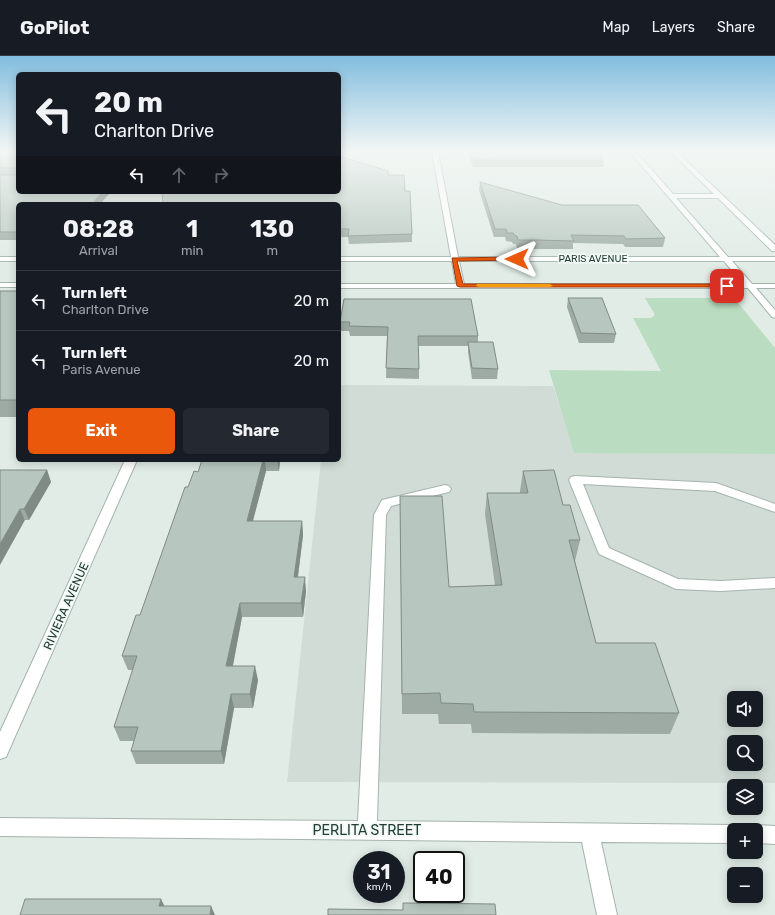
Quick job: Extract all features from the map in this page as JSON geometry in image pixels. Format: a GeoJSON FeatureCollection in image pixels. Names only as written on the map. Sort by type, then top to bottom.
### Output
{"type":"FeatureCollection","features":[{"type":"Feature","properties":{"kind":"street"},"geometry":{"type":"LineString","coordinates":[[442,192],[460,286]]}},
{"type":"Feature","properties":{"kind":"street"},"geometry":{"type":"LineString","coordinates":[[667,192],[775,315]]}},
{"type":"Feature","properties":{"kind":"street"},"geometry":{"type":"LineString","coordinates":[[715,192],[775,248]]}},
{"type":"Feature","properties":{"kind":"street"},"geometry":{"type":"LineString","coordinates":[[670,196],[719,196]]}},
{"type":"Feature","properties":{"kind":"street"},"geometry":{"type":"LineString","coordinates":[[0,259],[16,259]]}},
{"type":"Feature","properties":{"kind":"street","name":"PARIS AVENUE"},"geometry":{"type":"LineString","coordinates":[[341,259],[775,259]]}},
{"type":"Feature","properties":{"kind":"street"},"geometry":{"type":"LineString","coordinates":[[0,286],[16,286]]}},
{"type":"Feature","properties":{"kind":"street"},"geometry":{"type":"LineString","coordinates":[[341,286],[775,286]]}},
{"type":"Feature","properties":{"kind":"street","name":"RIVIERA AVENUE"},"geometry":{"type":"LineString","coordinates":[[0,751],[131,462]]}},
{"type":"Feature","properties":{"kind":"street"},"geometry":{"type":"LineString","coordinates":[[775,508],[716,487],[575,480],[604,551],[676,584],[721,586],[775,582]]}},
{"type":"Feature","properties":{"kind":"street"},"geometry":{"type":"LineString","coordinates":[[367,830],[380,515],[386,503],[445,489]]}},
{"type":"Feature","properties":{"kind":"street","name":"PERLITA STREET"},"geometry":{"type":"LineString","coordinates":[[0,827],[727,834]]}},
{"type":"Feature","properties":{"kind":"street"},"geometry":{"type":"LineString","coordinates":[[589,832],[607,915]]}},
{"type":"Feature","properties":{"kind":"street"},"geometry":{"type":"LineString","coordinates":[[763,834],[775,835]]}},
{"type":"Feature","properties":{"kind":"shaded area"},"geometry":{"type":"Polygon","coordinates":[[[341,385],[553,386],[575,452],[775,454],[775,783],[763,783],[763,779],[727,779],[727,783],[287,782],[321,462],[341,462],[341,385]]]}},
{"type":"Feature","properties":{"kind":"green space"},"geometry":{"type":"Polygon","coordinates":[[[645,298],[734,298],[775,348],[775,454],[574,453],[549,370],[661,371],[633,318],[651,318],[655,315],[645,298]]]}},
{"type":"Feature","properties":{"kind":"building"},"geometry":{"type":"Polygon","coordinates":[[[0,192],[16,192],[16,194],[100,194],[94,202],[16,202],[16,232],[0,232],[0,192]]]}},
{"type":"Feature","properties":{"kind":"building"},"geometry":{"type":"Polygon","coordinates":[[[341,192],[410,192],[412,234],[348,236],[349,229],[341,229],[341,202],[163,202],[162,194],[341,194],[341,192]]]}},
{"type":"Feature","properties":{"kind":"building"},"geometry":{"type":"Polygon","coordinates":[[[483,192],[516,192],[562,205],[638,205],[665,238],[626,239],[624,236],[571,235],[574,241],[518,240],[517,236],[513,233],[507,233],[506,229],[495,229],[483,192]]]}},
{"type":"Feature","properties":{"kind":"building"},"geometry":{"type":"Polygon","coordinates":[[[0,291],[16,291],[16,400],[0,400],[0,291]]]}},
{"type":"Feature","properties":{"kind":"building"},"geometry":{"type":"Polygon","coordinates":[[[568,298],[602,298],[616,334],[581,333],[568,298]]]}},
{"type":"Feature","properties":{"kind":"building"},"geometry":{"type":"Polygon","coordinates":[[[344,299],[471,299],[478,336],[418,336],[419,369],[386,368],[388,327],[349,326],[350,322],[341,322],[344,299]]]}},
{"type":"Feature","properties":{"kind":"building"},"geometry":{"type":"Polygon","coordinates":[[[468,342],[493,342],[498,369],[472,368],[468,342]]]}},
{"type":"Feature","properties":{"kind":"building"},"geometry":{"type":"Polygon","coordinates":[[[201,462],[262,462],[247,521],[302,521],[294,577],[305,577],[301,603],[240,603],[226,666],[255,666],[250,694],[231,694],[221,751],[131,751],[138,727],[114,727],[137,656],[122,656],[136,615],[140,615],[185,487],[188,487],[194,471],[198,472],[201,462]]]}},
{"type":"Feature","properties":{"kind":"building"},"geometry":{"type":"Polygon","coordinates":[[[0,470],[47,470],[24,509],[20,509],[0,544],[0,470]]]}},
{"type":"Feature","properties":{"kind":"building"},"geometry":{"type":"Polygon","coordinates":[[[554,470],[563,505],[570,505],[580,540],[569,540],[596,643],[655,643],[679,713],[474,712],[473,704],[441,703],[440,693],[402,694],[400,496],[442,496],[449,587],[502,585],[487,493],[528,493],[523,471],[554,470]]]}},
{"type":"Feature","properties":{"kind":"building"},"geometry":{"type":"Polygon","coordinates":[[[25,899],[161,899],[159,906],[211,906],[210,915],[20,915],[25,899]]]}},
{"type":"Feature","properties":{"kind":"building"},"geometry":{"type":"Polygon","coordinates":[[[403,903],[495,904],[496,915],[328,915],[328,909],[403,910],[403,903]]]}},
{"type":"Feature","properties":{"kind":"slow traffic"},"geometry":{"type":"LineString","coordinates":[[479,286],[550,286]]}},
{"type":"Feature","properties":{"kind":"route"},"geometry":{"type":"LineString","coordinates":[[517,259],[454,259],[460,286],[727,286]]}}]}
